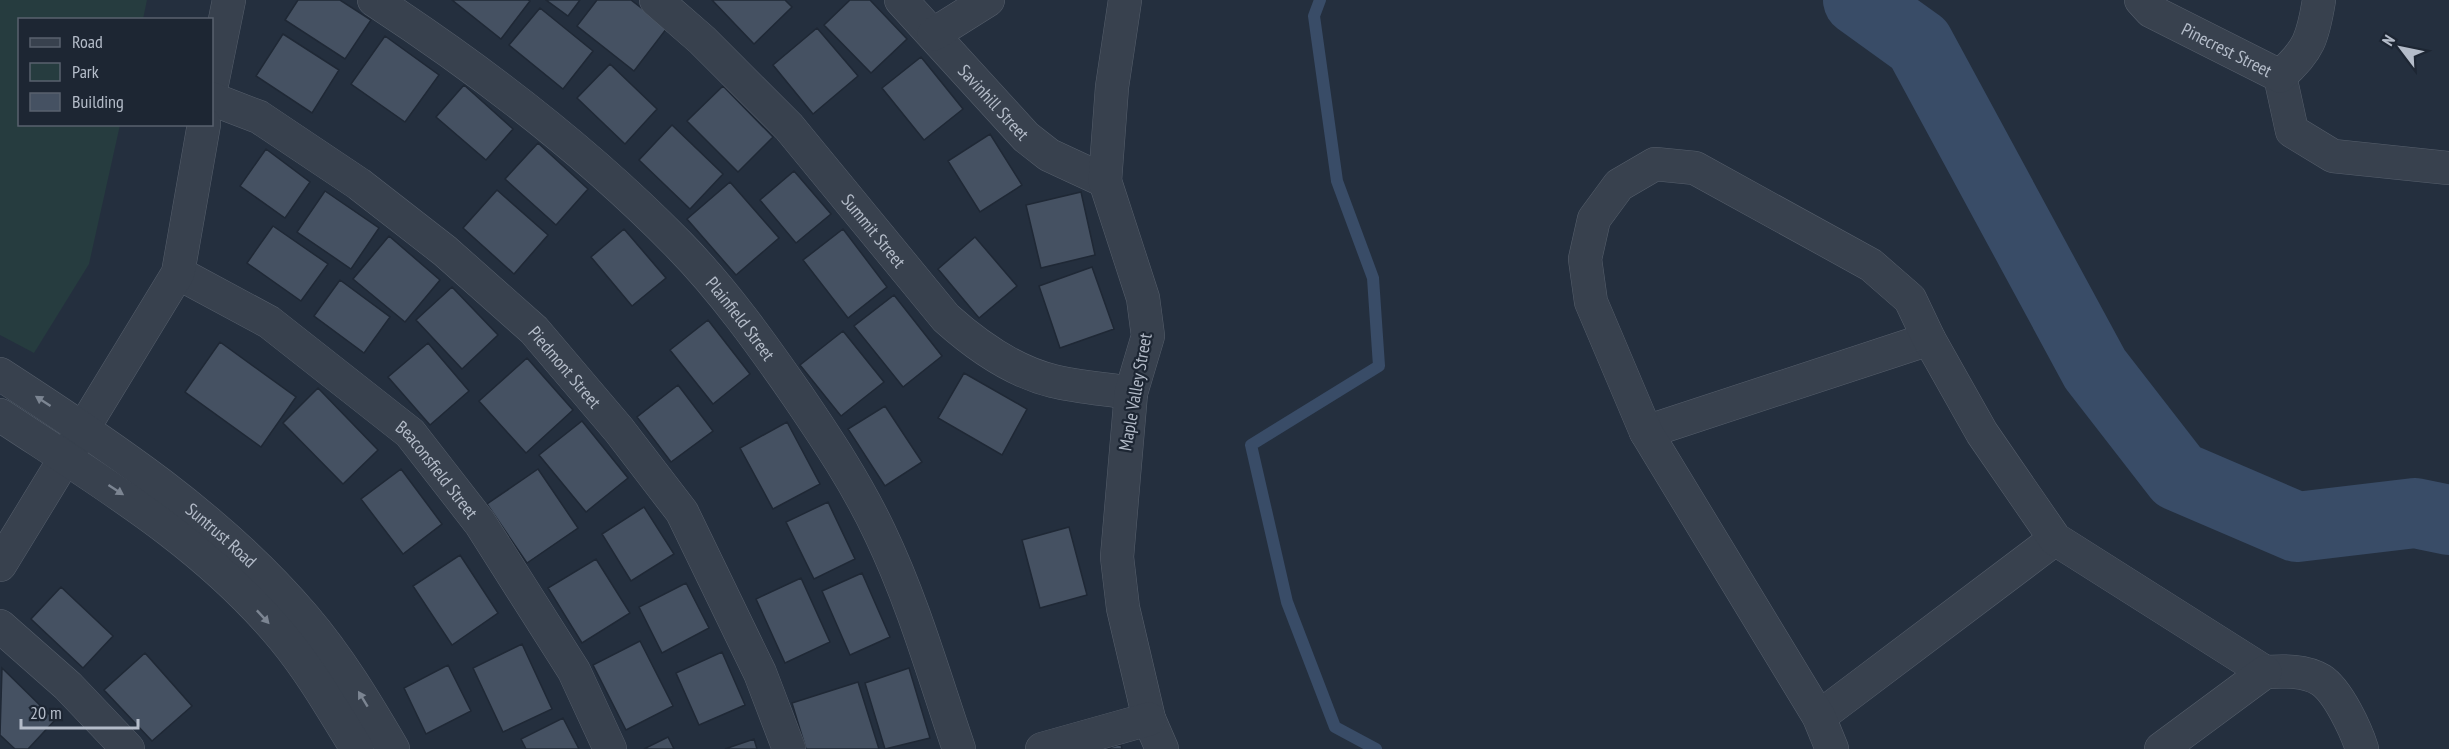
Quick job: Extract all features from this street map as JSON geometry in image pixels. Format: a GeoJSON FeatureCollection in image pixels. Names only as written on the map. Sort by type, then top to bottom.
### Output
{"type":"FeatureCollection","features":[{"type":"Feature","properties":{"kind":"street"},"geometry":{"type":"LineString","coordinates":[[213,79],[230,0]]}},
{"type":"Feature","properties":{"kind":"street","name":"Plainfield Street"},"geometry":{"type":"LineString","coordinates":[[374,0],[472,65],[543,120],[680,246],[731,305],[832,446],[879,531],[906,591],[959,749]]}},
{"type":"Feature","properties":{"kind":"street","name":"Summit Street"},"geometry":{"type":"LineString","coordinates":[[656,0],[702,40],[789,127],[946,318],[975,344],[1007,362],[1051,380],[1131,393]]}},
{"type":"Feature","properties":{"kind":"street","name":"Savinhill Street"},"geometry":{"type":"LineString","coordinates":[[901,0],[1026,137],[1049,155],[1105,181]]}},
{"type":"Feature","properties":{"kind":"street"},"geometry":{"type":"LineString","coordinates":[[934,34],[988,0]]}},
{"type":"Feature","properties":{"kind":"street","name":"Maple Valley Street"},"geometry":{"type":"LineString","coordinates":[[1125,0],[1112,87],[1105,181],[1143,298],[1148,336],[1131,393],[1117,557],[1123,608],[1149,719],[1162,749]]}},
{"type":"Feature","properties":{"kind":"street","name":"Pinecrest Street"},"geometry":{"type":"LineString","coordinates":[[2141,0],[2151,11],[2280,76],[2292,131],[2313,146],[2333,156],[2449,168]]}},
{"type":"Feature","properties":{"kind":"street"},"geometry":{"type":"LineString","coordinates":[[2280,76],[2300,59],[2314,31],[2319,0]]}},
{"type":"Feature","properties":{"kind":"street","name":"Piedmont Street"},"geometry":{"type":"LineString","coordinates":[[213,99],[259,117],[359,184],[445,251],[534,330],[619,430],[682,512],[760,673],[789,749]]}},
{"type":"Feature","properties":{"kind":"street"},"geometry":{"type":"LineString","coordinates":[[0,565],[178,273],[204,126]]}},
{"type":"Feature","properties":{"kind":"street"},"geometry":{"type":"LineString","coordinates":[[1832,749],[1819,717],[1646,432],[1591,302],[1585,259],[1594,219],[1619,185],[1655,164],[1695,168],[1871,264],[1910,299],[1929,339],[1982,433],[2055,539],[2265,672]]}},
{"type":"Feature","properties":{"kind":"street","name":"Beaconsfield Street"},"geometry":{"type":"LineString","coordinates":[[178,273],[269,322],[410,433],[480,523],[568,661],[610,749]]}},
{"type":"Feature","properties":{"kind":"street"},"geometry":{"type":"LineString","coordinates":[[1646,432],[1929,339]]}},
{"type":"Feature","properties":{"kind":"street","name":"Suntrust Road"},"geometry":{"type":"LineString","coordinates":[[0,374],[85,429],[185,504],[264,574],[304,617],[346,670],[393,749]]}},
{"type":"Feature","properties":{"kind":"street","name":"Suntrust Road"},"geometry":{"type":"LineString","coordinates":[[0,415],[166,526],[244,596],[285,639],[357,749]]}},
{"type":"Feature","properties":{"kind":"street"},"geometry":{"type":"LineString","coordinates":[[1819,717],[2055,539]]}},
{"type":"Feature","properties":{"kind":"street"},"geometry":{"type":"LineString","coordinates":[[0,626],[68,686],[128,749]]}},
{"type":"Feature","properties":{"kind":"street"},"geometry":{"type":"LineString","coordinates":[[2161,749],[2265,672],[2288,670],[2321,680],[2338,700],[2357,732],[2362,749]]}},
{"type":"Feature","properties":{"kind":"street"},"geometry":{"type":"LineString","coordinates":[[1042,749],[1149,719]]}},
{"type":"Feature","properties":{"kind":"green space"},"geometry":{"type":"Polygon","coordinates":[[[0,0],[147,0],[143,18],[18,18],[18,126],[120,126],[89,264],[34,353],[0,335],[0,0]]]}},
{"type":"Feature","properties":{"kind":"building"},"geometry":{"type":"Polygon","coordinates":[[[298,0],[340,0],[371,20],[345,59],[285,20],[298,0]]]}},
{"type":"Feature","properties":{"kind":"building"},"geometry":{"type":"Polygon","coordinates":[[[452,0],[528,0],[530,1],[501,39],[452,0]]]}},
{"type":"Feature","properties":{"kind":"building"},"geometry":{"type":"Polygon","coordinates":[[[546,0],[580,0],[568,16],[546,0]]]}},
{"type":"Feature","properties":{"kind":"building"},"geometry":{"type":"Polygon","coordinates":[[[597,0],[631,0],[667,28],[634,71],[577,26],[597,0]]]}},
{"type":"Feature","properties":{"kind":"building"},"geometry":{"type":"Polygon","coordinates":[[[712,0],[785,0],[792,7],[754,44],[712,0]]]}},
{"type":"Feature","properties":{"kind":"building"},"geometry":{"type":"Polygon","coordinates":[[[850,0],[870,0],[907,39],[871,73],[824,25],[850,0]]]}},
{"type":"Feature","properties":{"kind":"building"},"geometry":{"type":"Polygon","coordinates":[[[540,8],[593,51],[563,89],[509,45],[540,8]]]}},
{"type":"Feature","properties":{"kind":"building"},"geometry":{"type":"Polygon","coordinates":[[[817,28],[858,76],[813,114],[773,65],[817,28]]]}},
{"type":"Feature","properties":{"kind":"building"},"geometry":{"type":"Polygon","coordinates":[[[283,34],[339,70],[312,113],[256,76],[283,34]]]}},
{"type":"Feature","properties":{"kind":"building"},"geometry":{"type":"Polygon","coordinates":[[[385,36],[439,75],[405,122],[351,84],[385,36]]]}},
{"type":"Feature","properties":{"kind":"building"},"geometry":{"type":"Polygon","coordinates":[[[921,57],[963,109],[924,140],[882,88],[921,57]]]}},
{"type":"Feature","properties":{"kind":"building"},"geometry":{"type":"Polygon","coordinates":[[[610,64],[657,109],[625,144],[577,98],[610,64]]]}},
{"type":"Feature","properties":{"kind":"building"},"geometry":{"type":"Polygon","coordinates":[[[464,85],[513,129],[486,160],[436,117],[464,85]]]}},
{"type":"Feature","properties":{"kind":"building"},"geometry":{"type":"Polygon","coordinates":[[[723,86],[773,137],[738,172],[687,121],[723,86]]]}},
{"type":"Feature","properties":{"kind":"building"},"geometry":{"type":"Polygon","coordinates":[[[672,125],[723,174],[690,209],[639,160],[672,125]]]}},
{"type":"Feature","properties":{"kind":"building"},"geometry":{"type":"Polygon","coordinates":[[[990,134],[1022,185],[980,212],[948,161],[990,134]]]}},
{"type":"Feature","properties":{"kind":"building"},"geometry":{"type":"Polygon","coordinates":[[[538,143],[588,189],[556,225],[505,179],[538,143]]]}},
{"type":"Feature","properties":{"kind":"building"},"geometry":{"type":"Polygon","coordinates":[[[266,149],[310,182],[285,218],[240,186],[266,149]]]}},
{"type":"Feature","properties":{"kind":"building"},"geometry":{"type":"Polygon","coordinates":[[[794,171],[831,214],[796,243],[760,200],[794,171]]]}},
{"type":"Feature","properties":{"kind":"building"},"geometry":{"type":"Polygon","coordinates":[[[730,182],[779,238],[736,275],[687,219],[730,182]]]}},
{"type":"Feature","properties":{"kind":"building"},"geometry":{"type":"Polygon","coordinates":[[[497,190],[548,235],[514,274],[463,228],[497,190]]]}},
{"type":"Feature","properties":{"kind":"building"},"geometry":{"type":"Polygon","coordinates":[[[325,191],[379,228],[351,269],[297,232],[325,191]]]}},
{"type":"Feature","properties":{"kind":"building"},"geometry":{"type":"Polygon","coordinates":[[[1081,192],[1095,255],[1041,268],[1026,205],[1081,192]]]}},
{"type":"Feature","properties":{"kind":"building"},"geometry":{"type":"Polygon","coordinates":[[[273,226],[328,264],[301,301],[247,263],[273,226]]]}},
{"type":"Feature","properties":{"kind":"building"},"geometry":{"type":"Polygon","coordinates":[[[624,229],[666,278],[632,306],[591,257],[624,229]]]}},
{"type":"Feature","properties":{"kind":"building"},"geometry":{"type":"Polygon","coordinates":[[[843,229],[887,287],[848,318],[803,260],[843,229]]]}},
{"type":"Feature","properties":{"kind":"building"},"geometry":{"type":"Polygon","coordinates":[[[389,236],[440,280],[405,322],[353,279],[389,236]]]}},
{"type":"Feature","properties":{"kind":"building"},"geometry":{"type":"Polygon","coordinates":[[[975,237],[1017,286],[979,318],[938,269],[975,237]]]}},
{"type":"Feature","properties":{"kind":"building"},"geometry":{"type":"Polygon","coordinates":[[[1092,267],[1114,329],[1060,348],[1039,286],[1092,267]]]}},
{"type":"Feature","properties":{"kind":"building"},"geometry":{"type":"Polygon","coordinates":[[[340,280],[390,317],[364,353],[314,316],[340,280]]]}},
{"type":"Feature","properties":{"kind":"building"},"geometry":{"type":"Polygon","coordinates":[[[452,287],[498,335],[462,369],[416,320],[452,287]]]}},
{"type":"Feature","properties":{"kind":"building"},"geometry":{"type":"Polygon","coordinates":[[[894,295],[942,356],[903,387],[854,326],[894,295]]]}},
{"type":"Feature","properties":{"kind":"building"},"geometry":{"type":"Polygon","coordinates":[[[708,320],[750,374],[713,404],[670,350],[708,320]]]}},
{"type":"Feature","properties":{"kind":"building"},"geometry":{"type":"Polygon","coordinates":[[[843,331],[884,382],[841,416],[800,365],[843,331]]]}},
{"type":"Feature","properties":{"kind":"building"},"geometry":{"type":"Polygon","coordinates":[[[220,342],[296,397],[261,447],[185,392],[220,342]]]}},
{"type":"Feature","properties":{"kind":"building"},"geometry":{"type":"Polygon","coordinates":[[[428,343],[469,391],[430,425],[388,377],[428,343]]]}},
{"type":"Feature","properties":{"kind":"building"},"geometry":{"type":"Polygon","coordinates":[[[527,358],[573,410],[526,453],[479,401],[527,358]]]}},
{"type":"Feature","properties":{"kind":"building"},"geometry":{"type":"Polygon","coordinates":[[[964,373],[1027,409],[1002,455],[938,418],[964,373]]]}},
{"type":"Feature","properties":{"kind":"building"},"geometry":{"type":"Polygon","coordinates":[[[678,385],[713,431],[671,462],[637,417],[678,385]]]}},
{"type":"Feature","properties":{"kind":"building"},"geometry":{"type":"Polygon","coordinates":[[[318,388],[378,450],[343,484],[283,423],[318,388]]]}},
{"type":"Feature","properties":{"kind":"building"},"geometry":{"type":"Polygon","coordinates":[[[885,406],[922,462],[885,486],[848,429],[885,406]]]}},
{"type":"Feature","properties":{"kind":"building"},"geometry":{"type":"Polygon","coordinates":[[[582,421],[628,478],[586,512],[539,455],[582,421]]]}},
{"type":"Feature","properties":{"kind":"building"},"geometry":{"type":"Polygon","coordinates":[[[787,422],[820,484],[773,509],[740,448],[787,422]]]}},
{"type":"Feature","properties":{"kind":"building"},"geometry":{"type":"Polygon","coordinates":[[[401,469],[442,524],[403,554],[361,499],[401,469]]]}},
{"type":"Feature","properties":{"kind":"building"},"geometry":{"type":"Polygon","coordinates":[[[538,469],[578,528],[527,563],[487,504],[538,469]]]}},
{"type":"Feature","properties":{"kind":"building"},"geometry":{"type":"Polygon","coordinates":[[[828,502],[855,559],[814,579],[786,522],[828,502]]]}},
{"type":"Feature","properties":{"kind":"building"},"geometry":{"type":"Polygon","coordinates":[[[644,507],[674,554],[631,581],[602,534],[644,507]]]}},
{"type":"Feature","properties":{"kind":"building"},"geometry":{"type":"Polygon","coordinates":[[[1069,527],[1087,595],[1040,608],[1022,540],[1069,527]]]}},
{"type":"Feature","properties":{"kind":"building"},"geometry":{"type":"Polygon","coordinates":[[[460,555],[498,613],[452,645],[413,586],[460,555]]]}},
{"type":"Feature","properties":{"kind":"building"},"geometry":{"type":"Polygon","coordinates":[[[596,559],[630,613],[582,643],[548,588],[596,559]]]}},
{"type":"Feature","properties":{"kind":"building"},"geometry":{"type":"Polygon","coordinates":[[[862,573],[890,637],[850,655],[822,591],[862,573]]]}},
{"type":"Feature","properties":{"kind":"building"},"geometry":{"type":"Polygon","coordinates":[[[801,578],[830,642],[785,663],[756,599],[801,578]]]}},
{"type":"Feature","properties":{"kind":"building"},"geometry":{"type":"Polygon","coordinates":[[[686,583],[709,628],[662,653],[639,607],[686,583]]]}},
{"type":"Feature","properties":{"kind":"building"},"geometry":{"type":"Polygon","coordinates":[[[61,587],[113,636],[83,668],[31,619],[61,587]]]}},
{"type":"Feature","properties":{"kind":"building"},"geometry":{"type":"Polygon","coordinates":[[[640,641],[673,706],[626,730],[593,665],[640,641]]]}},
{"type":"Feature","properties":{"kind":"building"},"geometry":{"type":"Polygon","coordinates":[[[522,644],[552,709],[503,732],[473,668],[522,644]]]}},
{"type":"Feature","properties":{"kind":"building"},"geometry":{"type":"Polygon","coordinates":[[[722,652],[745,705],[699,725],[676,673],[722,652]]]}},
{"type":"Feature","properties":{"kind":"building"},"geometry":{"type":"Polygon","coordinates":[[[145,653],[192,706],[152,741],[104,690],[145,653]]]}},
{"type":"Feature","properties":{"kind":"building"},"geometry":{"type":"Polygon","coordinates":[[[448,665],[471,711],[426,734],[404,688],[448,665]]]}},
{"type":"Feature","properties":{"kind":"building"},"geometry":{"type":"Polygon","coordinates":[[[2,668],[55,720],[28,749],[15,749],[0,735],[2,668]]]}},
{"type":"Feature","properties":{"kind":"building"},"geometry":{"type":"Polygon","coordinates":[[[909,668],[930,738],[885,749],[865,683],[909,668]]]}},
{"type":"Feature","properties":{"kind":"building"},"geometry":{"type":"Polygon","coordinates":[[[858,682],[879,749],[806,749],[792,703],[858,682]]]}},
{"type":"Feature","properties":{"kind":"building"},"geometry":{"type":"Polygon","coordinates":[[[563,718],[579,749],[526,749],[521,739],[563,718]]]}},
{"type":"Feature","properties":{"kind":"building"},"geometry":{"type":"Polygon","coordinates":[[[668,737],[674,749],[644,749],[668,737]]]}},
{"type":"Feature","properties":{"kind":"building"},"geometry":{"type":"Polygon","coordinates":[[[754,739],[757,749],[725,749],[754,739]]]}},
{"type":"Feature","properties":{"kind":"building"},"geometry":{"type":"Polygon","coordinates":[[[1121,744],[1122,749],[1106,749],[1121,744]]]}},
{"type":"Feature","properties":{"kind":"waterway"},"geometry":{"type":"LineString","coordinates":[[1320,0],[1314,16],[1337,181],[1373,278],[1379,366],[1251,445],[1287,602],[1335,727],[1376,749]]}},
{"type":"Feature","properties":{"kind":"waterway"},"geometry":{"type":"LineString","coordinates":[[1858,0],[1919,44],[2095,369],[2178,476],[2297,527],[2415,513],[2449,520]]}}]}
